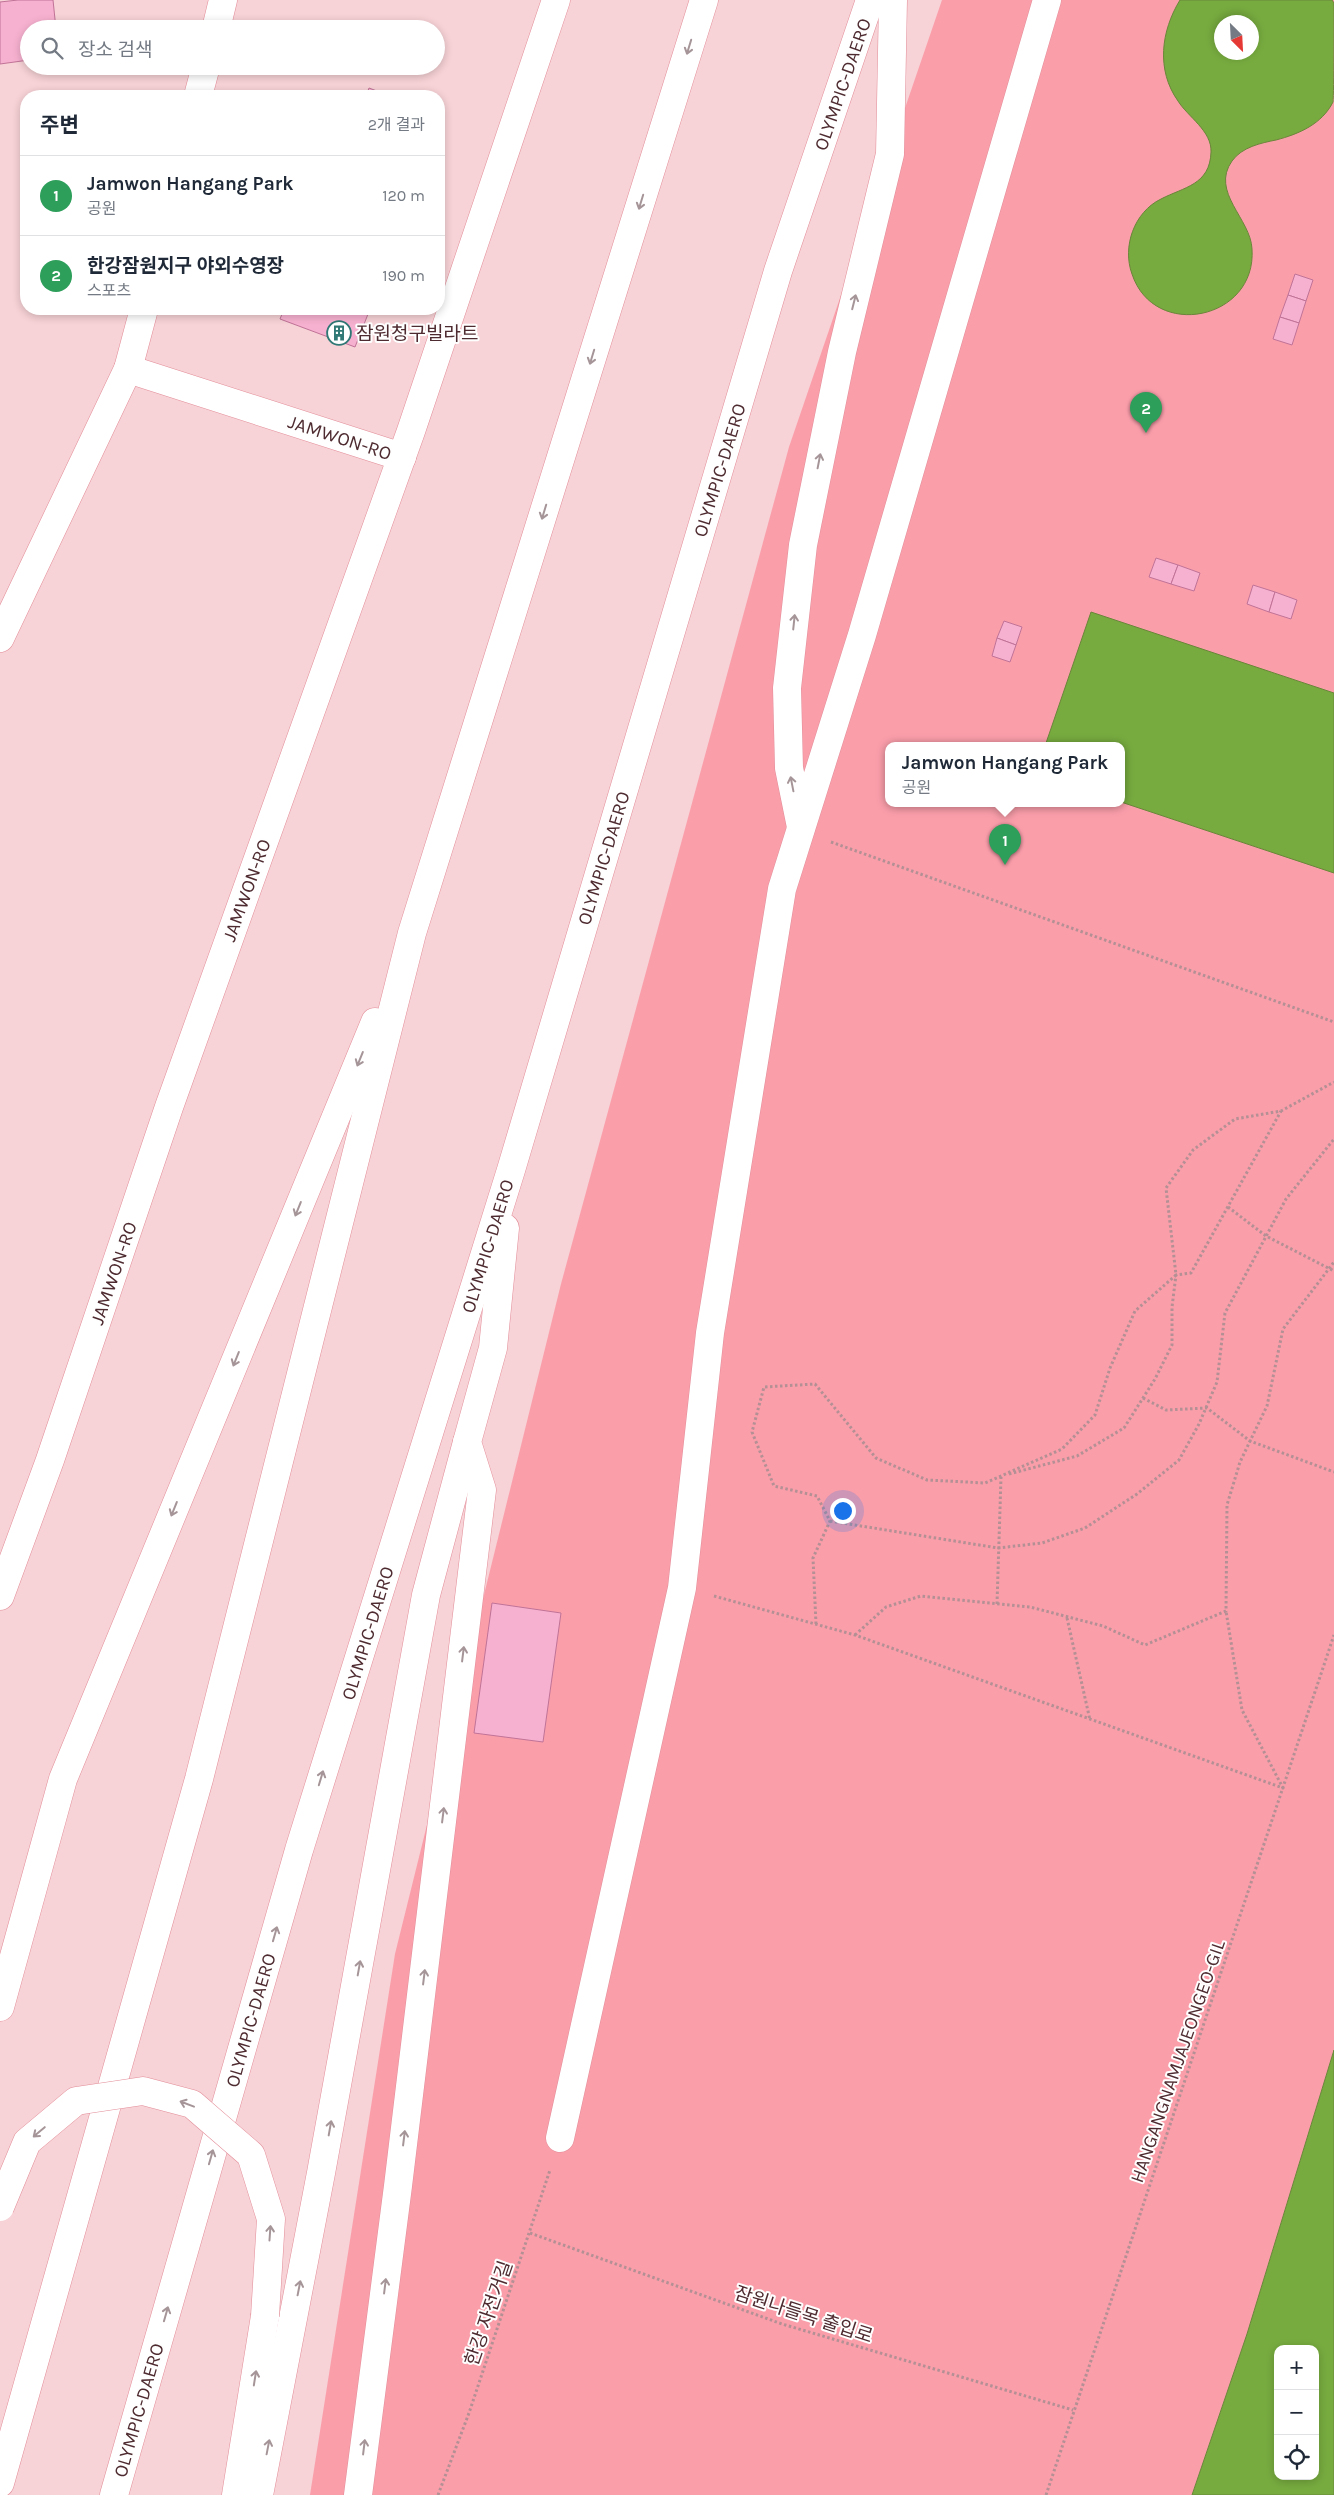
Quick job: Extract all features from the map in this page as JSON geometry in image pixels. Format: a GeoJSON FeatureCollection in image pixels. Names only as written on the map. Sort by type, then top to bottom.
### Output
{"type":"FeatureCollection","features":[{"type":"Feature","properties":{"kind":"main road"},"geometry":{"type":"LineString","coordinates":[[218,20],[223,0]]}},
{"type":"Feature","properties":{"kind":"main road"},"geometry":{"type":"LineString","coordinates":[[402,457],[556,0]]}},
{"type":"Feature","properties":{"kind":"main road"},"geometry":{"type":"LineString","coordinates":[[0,2483],[199,1779],[412,932],[704,0]]}},
{"type":"Feature","properties":{"kind":"main road","name":"OLYMPIC-DAERO"},"geometry":{"type":"LineString","coordinates":[[114,2495],[299,1850],[511,1170],[778,271],[870,0]]}},
{"type":"Feature","properties":{"kind":"main road"},"geometry":{"type":"LineString","coordinates":[[801,831],[789,768],[787,688],[802,545],[842,352],[890,154],[893,0]]}},
{"type":"Feature","properties":{"kind":"main road"},"geometry":{"type":"LineString","coordinates":[[560,2138],[682,1588],[710,1333],[782,889],[862,635],[1047,0]]}},
{"type":"Feature","properties":{"kind":"main road"},"geometry":{"type":"LineString","coordinates":[[200,90],[204,75]]}},
{"type":"Feature","properties":{"kind":"main road"},"geometry":{"type":"LineString","coordinates":[[0,638],[128,368],[142,315]]}},
{"type":"Feature","properties":{"kind":"main road","name":"JAMWON-RO"},"geometry":{"type":"LineString","coordinates":[[0,1596],[50,1460],[172,1098],[402,457],[128,368]]}},
{"type":"Feature","properties":{"kind":"main road"},"geometry":{"type":"LineString","coordinates":[[0,2007],[64,1779],[412,932]]}},
{"type":"Feature","properties":{"kind":"main road"},"geometry":{"type":"LineString","coordinates":[[259,2495],[322,2173],[426,1595],[493,1348],[511,1170]]}},
{"type":"Feature","properties":{"kind":"main road"},"geometry":{"type":"LineString","coordinates":[[358,2495],[398,2186],[482,1490],[467,1442]]}},
{"type":"Feature","properties":{"kind":"main road"},"geometry":{"type":"LineString","coordinates":[[0,2207],[27,2142],[76,2101],[143,2091],[192,2104],[251,2155],[271,2220],[264,2316],[236,2495]]}},
{"type":"Feature","properties":{"kind":"path"},"geometry":{"type":"LineString","coordinates":[[801,831],[1334,1022]]}},
{"type":"Feature","properties":{"kind":"path"},"geometry":{"type":"LineString","coordinates":[[999,1477],[1077,1456],[1124,1428],[1172,1345],[1172,1308],[1176,1275],[1166,1188],[1193,1150],[1235,1119],[1281,1111],[1334,1082]]}},
{"type":"Feature","properties":{"kind":"path"},"geometry":{"type":"LineString","coordinates":[[830,1521],[817,1496],[774,1486],[752,1432],[764,1387],[815,1384],[876,1458],[927,1480],[985,1483],[1062,1449],[1095,1415],[1110,1368],[1135,1312],[1176,1275],[1191,1273],[1281,1111]]}},
{"type":"Feature","properties":{"kind":"path"},"geometry":{"type":"LineString","coordinates":[[830,1521],[998,1548],[1042,1543],[1085,1528],[1137,1494],[1179,1460],[1207,1408],[1218,1382],[1225,1313],[1286,1199],[1334,1139]]}},
{"type":"Feature","properties":{"kind":"path"},"geometry":{"type":"LineString","coordinates":[[1228,1207],[1266,1236],[1334,1270]]}},
{"type":"Feature","properties":{"kind":"path"},"geometry":{"type":"LineString","coordinates":[[1283,1788],[1242,1710],[1226,1611],[1227,1505],[1240,1462],[1267,1406],[1283,1329],[1334,1262]]}},
{"type":"Feature","properties":{"kind":"path"},"geometry":{"type":"LineString","coordinates":[[1143,1398],[1166,1410],[1207,1408],[1250,1440],[1334,1472]]}},
{"type":"Feature","properties":{"kind":"path"},"geometry":{"type":"LineString","coordinates":[[997,1604],[999,1477]]}},
{"type":"Feature","properties":{"kind":"path"},"geometry":{"type":"LineString","coordinates":[[816,1624],[812,1558],[830,1521]]}},
{"type":"Feature","properties":{"kind":"path"},"geometry":{"type":"LineString","coordinates":[[682,1588],[855,1635],[1283,1788]]}},
{"type":"Feature","properties":{"kind":"path"},"geometry":{"type":"LineString","coordinates":[[855,1635],[886,1607],[921,1596],[1030,1607],[1103,1626],[1145,1645],[1226,1611]]}},
{"type":"Feature","properties":{"kind":"path"},"geometry":{"type":"LineString","coordinates":[[1067,1618],[1090,1720]]}},
{"type":"Feature","properties":{"kind":"path","name":"HANGANGNAMJAJEONGEO-GIL"},"geometry":{"type":"LineString","coordinates":[[1046,2495],[1334,1635]]}},
{"type":"Feature","properties":{"kind":"path","name":"한강 자전거길"},"geometry":{"type":"LineString","coordinates":[[438,2495],[530,2233],[560,2138]]}},
{"type":"Feature","properties":{"kind":"path","name":"잠원나들목 출입로"},"geometry":{"type":"LineString","coordinates":[[530,2233],[782,2324],[1073,2410]]}},
{"type":"Feature","properties":{"kind":"shaded area"},"geometry":{"type":"Polygon","coordinates":[[[942,0],[1334,0],[1334,2050],[1247,2334],[1192,2495],[310,2495],[395,1954],[561,1284],[789,447],[942,0]]]}},
{"type":"Feature","properties":{"kind":"shaded area"},"geometry":{"type":"Polygon","coordinates":[[[1180,0],[1332,0],[1334,3],[1333,102],[1323,116],[1309,127],[1285,138],[1252,146],[1241,152],[1232,161],[1227,172],[1226,184],[1228,195],[1250,238],[1252,249],[1249,273],[1238,292],[1222,306],[1202,313],[1181,314],[1161,308],[1144,295],[1132,274],[1129,264],[1130,242],[1133,231],[1137,221],[1144,212],[1161,199],[1187,188],[1201,178],[1210,163],[1211,152],[1208,137],[1182,107],[1171,89],[1166,76],[1164,51],[1165,37],[1180,0]]]}},
{"type":"Feature","properties":{"kind":"shaded area"},"geometry":{"type":"Polygon","coordinates":[[[1091,612],[1334,693],[1334,873],[1125,803],[1125,742],[1046,742],[1091,612]]]}},
{"type":"Feature","properties":{"kind":"shaded area"},"geometry":{"type":"Polygon","coordinates":[[[1334,2050],[1334,2495],[1192,2495],[1247,2334],[1334,2050]]]}},
{"type":"Feature","properties":{"kind":"building"},"geometry":{"type":"Polygon","coordinates":[[[53,0],[55,20],[20,20],[20,61],[0,64],[0,2],[53,0]]]}},
{"type":"Feature","properties":{"kind":"building"},"geometry":{"type":"Polygon","coordinates":[[[1295,274],[1313,280],[1306,301],[1288,295],[1295,274]]]}},
{"type":"Feature","properties":{"kind":"building"},"geometry":{"type":"Polygon","coordinates":[[[1288,295],[1306,301],[1299,323],[1280,317],[1288,295]]]}},
{"type":"Feature","properties":{"kind":"building","name":"잠원청구빌라트"},"geometry":{"type":"Polygon","coordinates":[[[282,315],[368,315],[355,347],[280,319],[282,315]]]}},
{"type":"Feature","properties":{"kind":"building"},"geometry":{"type":"Polygon","coordinates":[[[1280,317],[1299,323],[1292,345],[1273,339],[1280,317]]]}},
{"type":"Feature","properties":{"kind":"building"},"geometry":{"type":"Polygon","coordinates":[[[1156,558],[1178,565],[1171,584],[1149,577],[1156,558]]]}},
{"type":"Feature","properties":{"kind":"building"},"geometry":{"type":"Polygon","coordinates":[[[1178,565],[1200,573],[1194,591],[1171,584],[1178,565]]]}},
{"type":"Feature","properties":{"kind":"building"},"geometry":{"type":"Polygon","coordinates":[[[1253,585],[1275,592],[1269,612],[1247,604],[1253,585]]]}},
{"type":"Feature","properties":{"kind":"building"},"geometry":{"type":"Polygon","coordinates":[[[1275,592],[1297,600],[1291,619],[1269,612],[1275,592]]]}},
{"type":"Feature","properties":{"kind":"building"},"geometry":{"type":"Polygon","coordinates":[[[1004,621],[1022,627],[1016,645],[997,638],[1004,621]]]}},
{"type":"Feature","properties":{"kind":"building"},"geometry":{"type":"Polygon","coordinates":[[[997,638],[1016,645],[1010,662],[992,656],[997,638]]]}},
{"type":"Feature","properties":{"kind":"building"},"geometry":{"type":"Polygon","coordinates":[[[492,1603],[561,1613],[543,1742],[474,1733],[492,1603]]]}},
{"type":"Feature","properties":{"kind":"place","name":"잠원청구빌라트"},"geometry":{"type":"Point","coordinates":[339,333]}},
{"type":"Feature","properties":{"kind":"place","name":"한강잠원지구 야외수영장"},"geometry":{"type":"Point","coordinates":[1146,433]}},
{"type":"Feature","properties":{"kind":"place","name":"Jamwon Hangang Park"},"geometry":{"type":"Point","coordinates":[1005,865]}}]}
